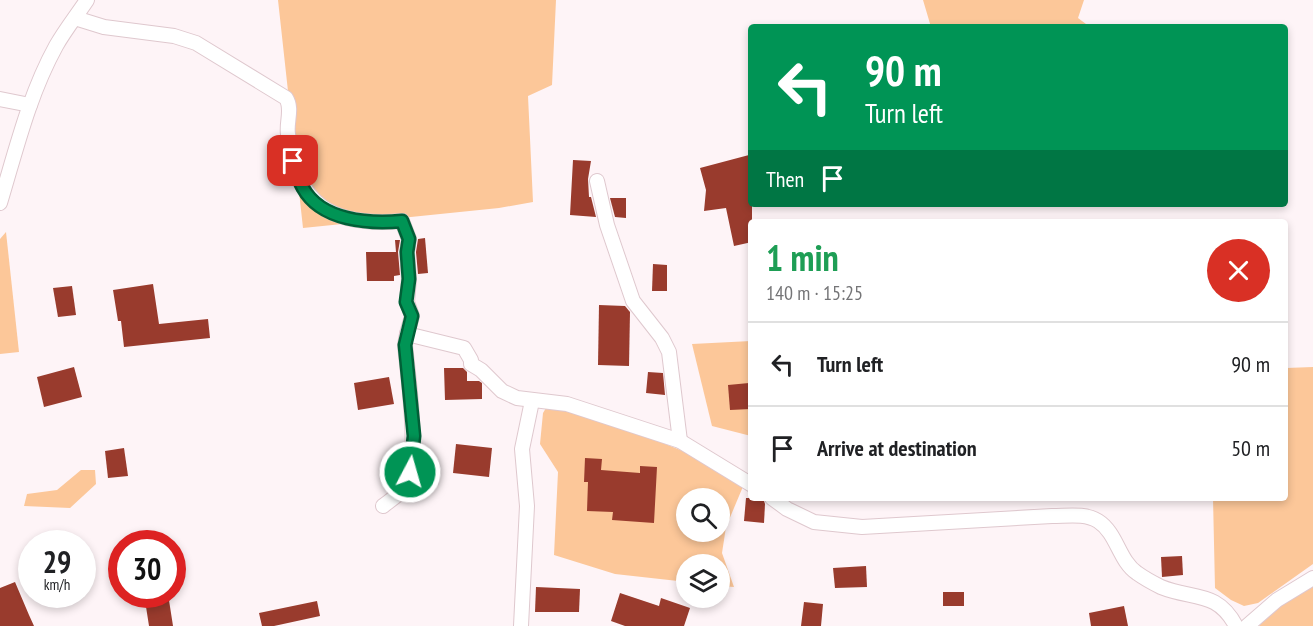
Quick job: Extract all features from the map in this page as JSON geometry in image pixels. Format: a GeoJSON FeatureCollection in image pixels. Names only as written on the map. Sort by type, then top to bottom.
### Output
{"type":"FeatureCollection","features":[{"type":"Feature","properties":{"kind":"street"},"geometry":{"type":"LineString","coordinates":[[0,200],[30,105],[56,46],[87,0]]}},
{"type":"Feature","properties":{"kind":"street"},"geometry":{"type":"LineString","coordinates":[[75,18],[104,27],[174,36],[196,43],[286,98],[290,105],[288,134],[293,161],[303,188],[315,202],[327,210],[351,219],[376,223],[402,221],[409,239],[407,252],[410,266],[406,302],[412,316],[405,345],[414,436],[410,472],[404,488],[383,506]]}},
{"type":"Feature","properties":{"kind":"street"},"geometry":{"type":"LineString","coordinates":[[0,99],[30,105]]}},
{"type":"Feature","properties":{"kind":"street"},"geometry":{"type":"LineString","coordinates":[[597,181],[607,225],[633,301],[662,338],[669,352],[680,441]]}},
{"type":"Feature","properties":{"kind":"street"},"geometry":{"type":"LineString","coordinates":[[407,333],[464,348],[471,364],[481,370],[502,391],[517,398],[567,404],[680,441],[748,482]]}},
{"type":"Feature","properties":{"kind":"street"},"geometry":{"type":"LineString","coordinates":[[521,626],[526,506],[522,449],[532,401]]}},
{"type":"Feature","properties":{"kind":"street"},"geometry":{"type":"LineString","coordinates":[[776,501],[814,522],[862,527],[1082,516],[1096,520],[1107,527],[1134,571],[1162,587],[1212,600],[1230,614],[1236,626]]}},
{"type":"Feature","properties":{"kind":"street"},"geometry":{"type":"LineString","coordinates":[[1247,626],[1277,600],[1313,578]]}},
{"type":"Feature","properties":{"kind":"shaded area"},"geometry":{"type":"Polygon","coordinates":[[[278,0],[556,0],[552,85],[528,96],[533,202],[499,208],[303,228],[278,0]]]}},
{"type":"Feature","properties":{"kind":"shaded area"},"geometry":{"type":"Polygon","coordinates":[[[923,0],[1084,0],[1078,18],[1086,24],[930,24],[923,0]]]}},
{"type":"Feature","properties":{"kind":"shaded area"},"geometry":{"type":"Polygon","coordinates":[[[6,232],[19,352],[0,354],[0,239],[6,232]]]}},
{"type":"Feature","properties":{"kind":"shaded area"},"geometry":{"type":"Polygon","coordinates":[[[748,341],[748,435],[712,426],[692,344],[748,341]]]}},
{"type":"Feature","properties":{"kind":"shaded area"},"geometry":{"type":"Polygon","coordinates":[[[1313,367],[1313,564],[1258,603],[1244,606],[1215,588],[1213,501],[1288,501],[1288,368],[1313,367]]]}},
{"type":"Feature","properties":{"kind":"shaded area"},"geometry":{"type":"Polygon","coordinates":[[[549,403],[626,428],[747,477],[730,517],[730,488],[676,488],[676,542],[724,542],[722,554],[676,554],[676,581],[615,574],[554,555],[558,472],[540,444],[543,413],[549,403]]]}},
{"type":"Feature","properties":{"kind":"shaded area"},"geometry":{"type":"Polygon","coordinates":[[[81,470],[95,470],[96,484],[70,508],[24,506],[27,494],[57,490],[81,470]]]}},
{"type":"Feature","properties":{"kind":"shaded area"},"geometry":{"type":"Polygon","coordinates":[[[1313,583],[1313,626],[1259,626],[1283,601],[1313,583]]]}},
{"type":"Feature","properties":{"kind":"building"},"geometry":{"type":"Polygon","coordinates":[[[748,155],[748,207],[752,207],[752,219],[748,219],[748,243],[734,246],[726,208],[704,211],[706,190],[700,168],[748,155]]]}},
{"type":"Feature","properties":{"kind":"building"},"geometry":{"type":"Polygon","coordinates":[[[573,160],[591,161],[588,179],[589,197],[591,197],[596,217],[570,215],[573,160]]]}},
{"type":"Feature","properties":{"kind":"building"},"geometry":{"type":"Polygon","coordinates":[[[610,198],[626,198],[626,218],[615,217],[610,198]]]}},
{"type":"Feature","properties":{"kind":"building"},"geometry":{"type":"Polygon","coordinates":[[[425,238],[428,273],[418,274],[416,252],[418,239],[425,238]]]}},
{"type":"Feature","properties":{"kind":"building"},"geometry":{"type":"Polygon","coordinates":[[[395,240],[400,240],[398,252],[400,275],[394,276],[394,281],[367,281],[366,252],[396,252],[395,240]]]}},
{"type":"Feature","properties":{"kind":"building"},"geometry":{"type":"Polygon","coordinates":[[[653,264],[667,265],[667,291],[652,291],[653,264]]]}},
{"type":"Feature","properties":{"kind":"building"},"geometry":{"type":"Polygon","coordinates":[[[153,284],[159,324],[208,319],[210,338],[124,347],[121,321],[118,321],[113,290],[153,284]]]}},
{"type":"Feature","properties":{"kind":"building"},"geometry":{"type":"Polygon","coordinates":[[[72,286],[76,315],[58,317],[53,288],[72,286]]]}},
{"type":"Feature","properties":{"kind":"building"},"geometry":{"type":"Polygon","coordinates":[[[599,305],[625,306],[630,312],[629,366],[598,365],[599,305]]]}},
{"type":"Feature","properties":{"kind":"building"},"geometry":{"type":"Polygon","coordinates":[[[74,367],[82,397],[44,407],[37,377],[74,367]]]}},
{"type":"Feature","properties":{"kind":"building"},"geometry":{"type":"Polygon","coordinates":[[[444,368],[463,368],[467,372],[467,381],[482,383],[482,399],[445,400],[444,368]]]}},
{"type":"Feature","properties":{"kind":"building"},"geometry":{"type":"Polygon","coordinates":[[[648,372],[663,373],[665,395],[646,393],[648,372]]]}},
{"type":"Feature","properties":{"kind":"building"},"geometry":{"type":"Polygon","coordinates":[[[389,377],[394,404],[358,410],[354,383],[389,377]]]}},
{"type":"Feature","properties":{"kind":"building"},"geometry":{"type":"Polygon","coordinates":[[[748,383],[748,409],[730,410],[728,385],[748,383]]]}},
{"type":"Feature","properties":{"kind":"building"},"geometry":{"type":"Polygon","coordinates":[[[456,444],[492,448],[489,477],[453,473],[456,444]]]}},
{"type":"Feature","properties":{"kind":"building"},"geometry":{"type":"Polygon","coordinates":[[[124,448],[128,476],[108,478],[105,451],[124,448]]]}},
{"type":"Feature","properties":{"kind":"building"},"geometry":{"type":"Polygon","coordinates":[[[585,458],[602,459],[601,470],[640,473],[640,466],[657,467],[654,523],[612,520],[613,512],[587,511],[588,482],[584,482],[585,458]]]}},
{"type":"Feature","properties":{"kind":"building"},"geometry":{"type":"Polygon","coordinates":[[[746,498],[748,501],[764,501],[764,523],[744,521],[746,498]]]}},
{"type":"Feature","properties":{"kind":"building"},"geometry":{"type":"Polygon","coordinates":[[[1182,556],[1183,575],[1162,577],[1161,557],[1182,556]]]}},
{"type":"Feature","properties":{"kind":"building"},"geometry":{"type":"Polygon","coordinates":[[[866,566],[867,587],[835,588],[833,568],[866,566]]]}},
{"type":"Feature","properties":{"kind":"building"},"geometry":{"type":"Polygon","coordinates":[[[15,582],[18,589],[18,608],[26,608],[34,626],[0,626],[0,588],[15,582]]]}},
{"type":"Feature","properties":{"kind":"building"},"geometry":{"type":"Polygon","coordinates":[[[536,587],[580,589],[579,612],[535,612],[536,587]]]}},
{"type":"Feature","properties":{"kind":"building"},"geometry":{"type":"Polygon","coordinates":[[[943,592],[964,592],[964,606],[943,606],[943,592]]]}},
{"type":"Feature","properties":{"kind":"building"},"geometry":{"type":"Polygon","coordinates":[[[620,593],[659,606],[661,598],[676,603],[676,608],[690,608],[684,626],[625,626],[611,621],[620,593]]]}},
{"type":"Feature","properties":{"kind":"building"},"geometry":{"type":"Polygon","coordinates":[[[317,601],[320,616],[274,626],[262,626],[259,613],[317,601]]]}},
{"type":"Feature","properties":{"kind":"building"},"geometry":{"type":"Polygon","coordinates":[[[804,602],[823,604],[821,626],[801,626],[804,602]]]}},
{"type":"Feature","properties":{"kind":"building"},"geometry":{"type":"Polygon","coordinates":[[[1124,606],[1128,626],[1091,626],[1089,613],[1124,606]]]}},
{"type":"Feature","properties":{"kind":"building"},"geometry":{"type":"Polygon","coordinates":[[[146,608],[170,608],[173,626],[149,626],[146,608]]]}},
{"type":"Feature","properties":{"kind":"route"},"geometry":{"type":"LineString","coordinates":[[293,161],[303,188],[315,202],[327,210],[351,219],[376,223],[402,221],[405,226],[409,239],[407,252],[410,266],[406,302],[412,316],[405,345],[409,404],[414,436],[410,472]]}}]}
